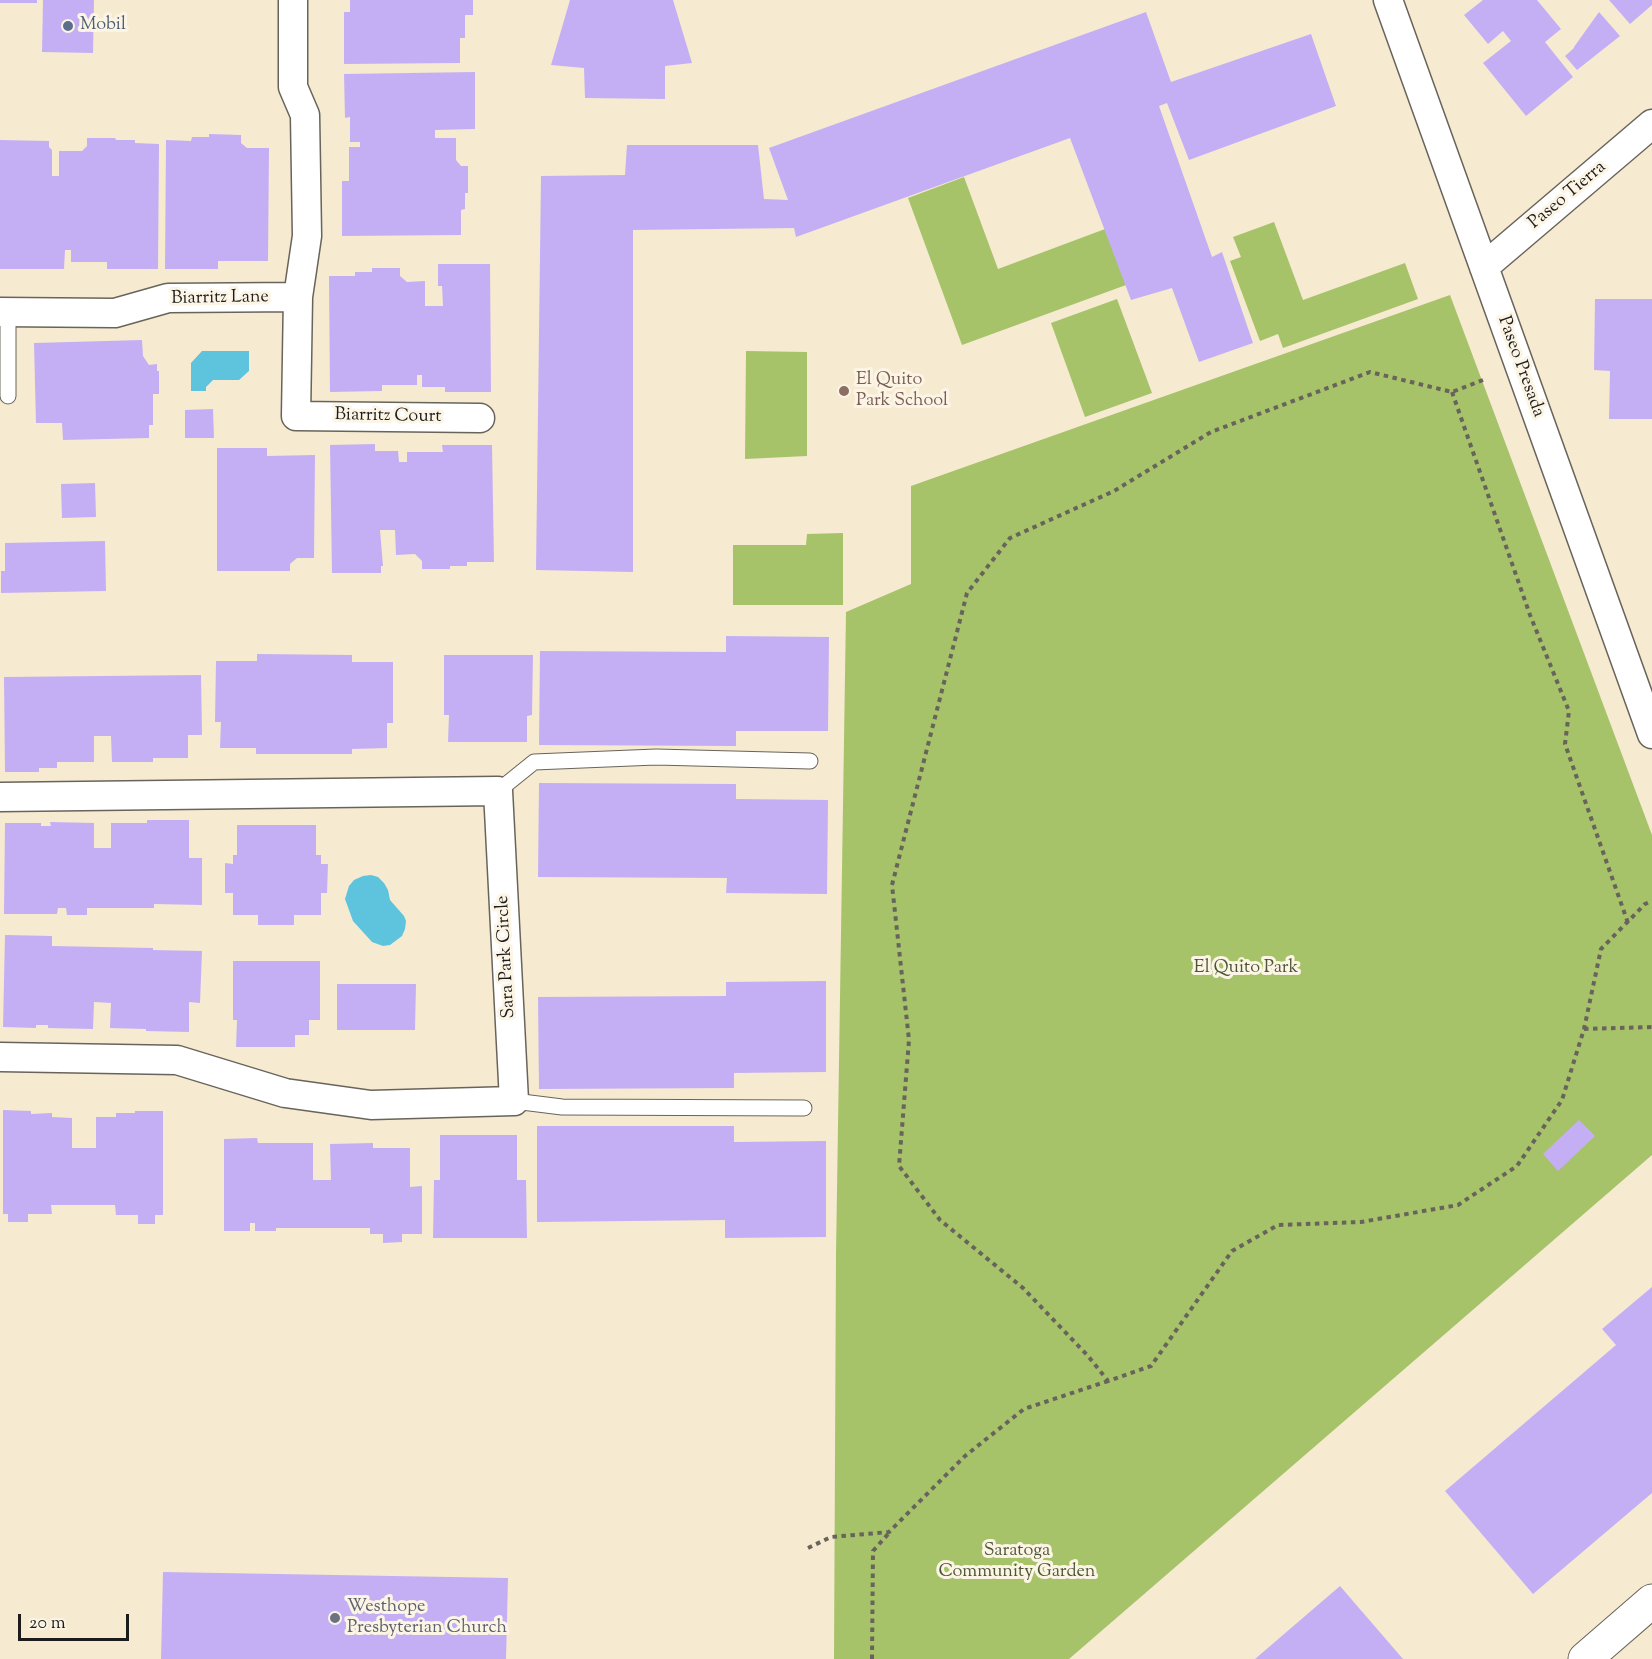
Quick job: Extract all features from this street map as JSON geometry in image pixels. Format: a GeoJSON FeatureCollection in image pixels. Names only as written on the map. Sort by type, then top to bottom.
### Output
{"type":"FeatureCollection","features":[{"type":"Feature","properties":{"kind":"street"},"geometry":{"type":"LineString","coordinates":[[293,0],[293,87],[305,115],[307,236],[298,297]]}},
{"type":"Feature","properties":{"kind":"street","name":"Paseo Presada"},"geometry":{"type":"LineString","coordinates":[[1388,0],[1652,734]]}},
{"type":"Feature","properties":{"kind":"street","name":"Paseo Tierra"},"geometry":{"type":"LineString","coordinates":[[1484,267],[1652,124]]}},
{"type":"Feature","properties":{"kind":"street","name":"Biarritz Lane"},"geometry":{"type":"LineString","coordinates":[[4,312],[115,313],[168,298],[298,297]]}},
{"type":"Feature","properties":{"kind":"street","name":"Biarritz Court"},"geometry":{"type":"LineString","coordinates":[[298,297],[296,416],[480,418]]}},
{"type":"Feature","properties":{"kind":"street"},"geometry":{"type":"LineString","coordinates":[[0,798],[498,791]]}},
{"type":"Feature","properties":{"kind":"street","name":"Sara Park Circle"},"geometry":{"type":"LineString","coordinates":[[498,791],[514,1101]]}},
{"type":"Feature","properties":{"kind":"street"},"geometry":{"type":"LineString","coordinates":[[0,1057],[177,1060],[285,1093],[371,1105],[514,1101]]}},
{"type":"Feature","properties":{"kind":"street"},"geometry":{"type":"LineString","coordinates":[[1585,1659],[1652,1601]]}},
{"type":"Feature","properties":{"kind":"lane"},"geometry":{"type":"LineString","coordinates":[[4,312],[8,396]]}},
{"type":"Feature","properties":{"kind":"lane"},"geometry":{"type":"LineString","coordinates":[[498,791],[534,762],[656,756],[810,761]]}},
{"type":"Feature","properties":{"kind":"lane"},"geometry":{"type":"LineString","coordinates":[[514,1101],[561,1107],[804,1108]]}},
{"type":"Feature","properties":{"kind":"path"},"geometry":{"type":"LineString","coordinates":[[1108,1381],[1088,1356],[1023,1288],[940,1220],[899,1166],[909,1040],[891,885],[967,593],[1010,538],[1114,491],[1211,432],[1370,372],[1452,392],[1483,380]]}},
{"type":"Feature","properties":{"kind":"path"},"geometry":{"type":"LineString","coordinates":[[1452,392],[1530,615],[1569,711],[1565,744],[1628,923]]}},
{"type":"Feature","properties":{"kind":"path"},"geometry":{"type":"LineString","coordinates":[[872,1659],[873,1551],[965,1456],[1024,1409],[1150,1366],[1232,1251],[1278,1225],[1361,1222],[1458,1205],[1517,1166],[1562,1100],[1584,1029],[1601,949],[1645,904],[1652,901]]}},
{"type":"Feature","properties":{"kind":"path"},"geometry":{"type":"LineString","coordinates":[[1584,1029],[1652,1027]]}},
{"type":"Feature","properties":{"kind":"path"},"geometry":{"type":"LineString","coordinates":[[808,1548],[831,1537],[889,1532]]}},
{"type":"Feature","properties":{"kind":"green space"},"geometry":{"type":"Polygon","coordinates":[[[964,177],[998,269],[1105,229],[1126,285],[962,345],[908,198],[964,177]]]}},
{"type":"Feature","properties":{"kind":"green space"},"geometry":{"type":"Polygon","coordinates":[[[1274,222],[1303,300],[1405,263],[1418,299],[1283,348],[1278,334],[1260,341],[1230,261],[1241,257],[1233,237],[1274,222]]]}},
{"type":"Feature","properties":{"kind":"green space","name":"El Quito Park"},"geometry":{"type":"Polygon","coordinates":[[[1450,295],[1652,835],[1652,1155],[1069,1659],[834,1659],[836,1254],[846,612],[911,584],[911,486],[1450,295]]]}},
{"type":"Feature","properties":{"kind":"green space"},"geometry":{"type":"Polygon","coordinates":[[[1117,299],[1152,393],[1085,417],[1051,323],[1117,299]]]}},
{"type":"Feature","properties":{"kind":"green space"},"geometry":{"type":"Polygon","coordinates":[[[746,351],[807,352],[807,456],[745,459],[746,351]]]}},
{"type":"Feature","properties":{"kind":"green space"},"geometry":{"type":"Polygon","coordinates":[[[843,533],[843,605],[733,605],[733,545],[806,545],[807,534],[843,533]]]}},
{"type":"Feature","properties":{"kind":"water"},"geometry":{"type":"Polygon","coordinates":[[[202,351],[249,351],[249,371],[239,380],[213,380],[206,387],[206,391],[191,391],[191,363],[202,351]]]}},
{"type":"Feature","properties":{"kind":"water"},"geometry":{"type":"Polygon","coordinates":[[[371,875],[378,877],[384,883],[390,900],[406,921],[402,936],[390,945],[383,946],[372,942],[353,921],[345,899],[349,886],[354,880],[371,875]]]}},
{"type":"Feature","properties":{"kind":"building"},"geometry":{"type":"Polygon","coordinates":[[[0,0],[37,0],[37,3],[0,3],[0,0]]]}},
{"type":"Feature","properties":{"kind":"building","name":"Mobil"},"geometry":{"type":"Polygon","coordinates":[[[43,0],[94,0],[93,53],[42,52],[43,0]]]}},
{"type":"Feature","properties":{"kind":"building"},"geometry":{"type":"Polygon","coordinates":[[[350,0],[473,0],[473,15],[465,15],[465,38],[460,38],[460,63],[344,64],[344,12],[350,12],[350,0]]]}},
{"type":"Feature","properties":{"kind":"building"},"geometry":{"type":"Polygon","coordinates":[[[570,0],[673,0],[692,63],[665,66],[665,99],[585,98],[584,68],[551,65],[570,0]]]}},
{"type":"Feature","properties":{"kind":"building"},"geometry":{"type":"Polygon","coordinates":[[[1483,0],[1537,0],[1561,29],[1545,42],[1573,77],[1526,116],[1483,63],[1511,41],[1503,31],[1488,44],[1464,15],[1483,0]]]}},
{"type":"Feature","properties":{"kind":"building"},"geometry":{"type":"Polygon","coordinates":[[[1609,0],[1652,0],[1652,5],[1630,24],[1609,0]]]}},
{"type":"Feature","properties":{"kind":"building"},"geometry":{"type":"Polygon","coordinates":[[[1146,12],[1171,82],[1311,34],[1336,106],[1189,160],[1167,103],[1159,106],[1212,257],[1222,252],[1253,343],[1199,362],[1172,288],[1131,300],[1070,138],[796,237],[794,228],[633,230],[633,572],[536,570],[541,176],[625,175],[627,145],[758,145],[764,199],[788,200],[769,148],[1146,12]]]}},
{"type":"Feature","properties":{"kind":"building"},"geometry":{"type":"Polygon","coordinates":[[[1599,12],[1620,36],[1577,70],[1565,56],[1574,48],[1599,12]]]}},
{"type":"Feature","properties":{"kind":"building"},"geometry":{"type":"Polygon","coordinates":[[[475,72],[475,129],[435,130],[435,138],[456,138],[456,160],[461,166],[468,166],[468,193],[465,193],[465,209],[461,210],[461,235],[342,236],[342,181],[349,181],[349,147],[360,147],[360,142],[350,142],[350,117],[345,118],[344,74],[475,72]]]}},
{"type":"Feature","properties":{"kind":"building"},"geometry":{"type":"Polygon","coordinates":[[[209,134],[241,135],[241,143],[247,148],[269,148],[268,261],[218,261],[218,269],[165,269],[166,140],[191,141],[192,137],[209,137],[209,134]]]}},
{"type":"Feature","properties":{"kind":"building"},"geometry":{"type":"Polygon","coordinates":[[[87,138],[115,138],[116,140],[135,140],[135,143],[159,144],[158,269],[107,269],[107,262],[71,262],[71,250],[65,250],[64,269],[0,269],[0,140],[49,141],[49,147],[52,150],[52,176],[59,176],[59,151],[82,151],[87,146],[87,138]]]}},
{"type":"Feature","properties":{"kind":"building"},"geometry":{"type":"Polygon","coordinates":[[[438,264],[490,264],[491,392],[445,392],[445,387],[422,387],[422,375],[417,375],[417,385],[382,385],[382,391],[330,392],[329,276],[355,276],[355,272],[372,272],[372,268],[400,268],[400,276],[407,282],[425,281],[425,306],[443,306],[442,286],[438,286],[438,264]]]}},
{"type":"Feature","properties":{"kind":"building"},"geometry":{"type":"Polygon","coordinates":[[[1595,299],[1652,299],[1652,419],[1609,419],[1610,371],[1594,370],[1595,299]]]}},
{"type":"Feature","properties":{"kind":"building"},"geometry":{"type":"Polygon","coordinates":[[[142,340],[143,356],[149,365],[157,364],[157,371],[159,371],[159,394],[153,394],[153,425],[149,425],[149,438],[63,440],[62,423],[36,423],[34,343],[142,340]]]}},
{"type":"Feature","properties":{"kind":"building"},"geometry":{"type":"Polygon","coordinates":[[[213,409],[214,438],[185,438],[185,410],[213,409]]]}},
{"type":"Feature","properties":{"kind":"building"},"geometry":{"type":"Polygon","coordinates":[[[375,444],[375,451],[398,451],[399,462],[407,462],[407,452],[443,452],[442,445],[492,445],[494,562],[467,562],[467,566],[450,566],[450,569],[422,569],[422,561],[415,554],[396,555],[395,530],[380,530],[383,566],[381,566],[381,573],[332,573],[330,445],[375,444]]]}},
{"type":"Feature","properties":{"kind":"building"},"geometry":{"type":"Polygon","coordinates":[[[217,448],[267,448],[267,456],[315,455],[314,558],[297,558],[290,564],[290,571],[217,571],[217,448]]]}},
{"type":"Feature","properties":{"kind":"building"},"geometry":{"type":"Polygon","coordinates":[[[95,483],[96,517],[62,518],[61,484],[95,483]]]}},
{"type":"Feature","properties":{"kind":"building"},"geometry":{"type":"Polygon","coordinates":[[[105,541],[106,591],[1,593],[1,571],[5,571],[5,543],[105,541]]]}},
{"type":"Feature","properties":{"kind":"building"},"geometry":{"type":"Polygon","coordinates":[[[726,636],[829,637],[828,731],[736,731],[736,746],[539,745],[540,651],[726,652],[726,636]]]}},
{"type":"Feature","properties":{"kind":"building"},"geometry":{"type":"Polygon","coordinates":[[[257,654],[352,655],[352,662],[393,662],[393,723],[387,723],[387,748],[352,749],[352,754],[256,754],[256,748],[220,748],[221,722],[215,722],[216,661],[257,661],[257,654]]]}},
{"type":"Feature","properties":{"kind":"building"},"geometry":{"type":"Polygon","coordinates":[[[444,655],[533,655],[532,715],[527,716],[527,742],[448,742],[449,715],[444,715],[444,655]]]}},
{"type":"Feature","properties":{"kind":"building"},"geometry":{"type":"Polygon","coordinates":[[[201,675],[202,735],[188,735],[188,758],[153,758],[153,762],[112,762],[111,736],[94,736],[94,762],[57,762],[57,768],[39,768],[39,772],[5,772],[4,677],[201,675]]]}},
{"type":"Feature","properties":{"kind":"building"},"geometry":{"type":"Polygon","coordinates":[[[539,783],[736,784],[736,799],[828,800],[827,894],[726,893],[727,878],[538,877],[539,783]]]}},
{"type":"Feature","properties":{"kind":"building"},"geometry":{"type":"Polygon","coordinates":[[[147,820],[189,820],[189,858],[202,858],[202,905],[154,904],[154,908],[87,908],[87,915],[67,915],[66,908],[58,908],[57,914],[4,914],[5,823],[41,823],[41,826],[51,826],[50,822],[94,823],[94,848],[111,848],[111,823],[147,823],[147,820]]]}},
{"type":"Feature","properties":{"kind":"building"},"geometry":{"type":"Polygon","coordinates":[[[237,825],[316,825],[316,855],[321,855],[321,864],[328,864],[327,893],[321,893],[321,915],[294,915],[294,925],[258,925],[258,915],[233,915],[233,893],[225,893],[225,863],[233,864],[233,855],[237,855],[237,825]]]}},
{"type":"Feature","properties":{"kind":"building"},"geometry":{"type":"Polygon","coordinates":[[[5,935],[52,936],[52,946],[202,951],[200,1003],[189,1002],[189,1032],[110,1028],[111,1003],[94,1002],[93,1029],[48,1028],[48,1025],[36,1025],[36,1028],[3,1027],[5,935]]]}},
{"type":"Feature","properties":{"kind":"building"},"geometry":{"type":"Polygon","coordinates":[[[233,961],[320,961],[320,1020],[309,1020],[309,1035],[295,1035],[295,1047],[236,1047],[237,1020],[233,1020],[233,961]]]}},
{"type":"Feature","properties":{"kind":"building"},"geometry":{"type":"Polygon","coordinates":[[[826,981],[826,1072],[734,1073],[734,1088],[539,1089],[538,997],[726,996],[726,982],[826,981]]]}},
{"type":"Feature","properties":{"kind":"building"},"geometry":{"type":"Polygon","coordinates":[[[337,984],[416,984],[415,1030],[337,1030],[337,984]]]}},
{"type":"Feature","properties":{"kind":"building"},"geometry":{"type":"Polygon","coordinates":[[[3,1110],[31,1111],[31,1114],[52,1113],[52,1117],[72,1118],[72,1148],[96,1148],[96,1117],[116,1117],[116,1113],[135,1113],[135,1111],[163,1111],[163,1215],[155,1215],[155,1224],[138,1224],[138,1215],[116,1215],[115,1205],[51,1205],[52,1214],[28,1214],[28,1222],[8,1222],[8,1214],[3,1214],[3,1110]]]}},
{"type":"Feature","properties":{"kind":"building"},"geometry":{"type":"Polygon","coordinates":[[[1579,1120],[1595,1136],[1558,1171],[1543,1154],[1579,1120]]]}},
{"type":"Feature","properties":{"kind":"building"},"geometry":{"type":"Polygon","coordinates":[[[537,1126],[734,1126],[734,1142],[826,1141],[826,1237],[725,1238],[725,1220],[537,1222],[537,1126]]]}},
{"type":"Feature","properties":{"kind":"building"},"geometry":{"type":"Polygon","coordinates":[[[440,1135],[517,1135],[517,1180],[526,1180],[527,1238],[433,1238],[434,1180],[440,1180],[440,1135]]]}},
{"type":"Feature","properties":{"kind":"building"},"geometry":{"type":"Polygon","coordinates":[[[257,1138],[258,1143],[313,1143],[313,1180],[331,1180],[330,1144],[373,1143],[373,1148],[410,1148],[410,1187],[422,1186],[422,1234],[402,1234],[402,1242],[383,1243],[383,1234],[370,1234],[370,1228],[276,1228],[276,1231],[255,1231],[255,1223],[250,1223],[250,1231],[224,1231],[224,1139],[257,1138]]]}},
{"type":"Feature","properties":{"kind":"building"},"geometry":{"type":"Polygon","coordinates":[[[1652,1287],[1652,1493],[1533,1594],[1445,1491],[1616,1345],[1602,1329],[1652,1287]]]}},
{"type":"Feature","properties":{"kind":"building","name":"Westhope Presbyterian Church"},"geometry":{"type":"Polygon","coordinates":[[[163,1572],[508,1578],[506,1659],[161,1659],[163,1572]]]}},
{"type":"Feature","properties":{"kind":"building"},"geometry":{"type":"Polygon","coordinates":[[[1340,1586],[1403,1659],[1255,1659],[1340,1586]]]}},
{"type":"Feature","properties":{"kind":"place","name":"Mobil"},"geometry":{"type":"Point","coordinates":[68,26]}},
{"type":"Feature","properties":{"kind":"place","name":"El Quito Park School"},"geometry":{"type":"Point","coordinates":[844,391]}},
{"type":"Feature","properties":{"kind":"place","name":"Westhope Presbyterian Church"},"geometry":{"type":"Point","coordinates":[335,1618]}},
{"type":"Feature","properties":{"kind":"park label","name":"Saratoga Community Garden"},"geometry":{"type":"Point","coordinates":[1017,1562]}}]}
